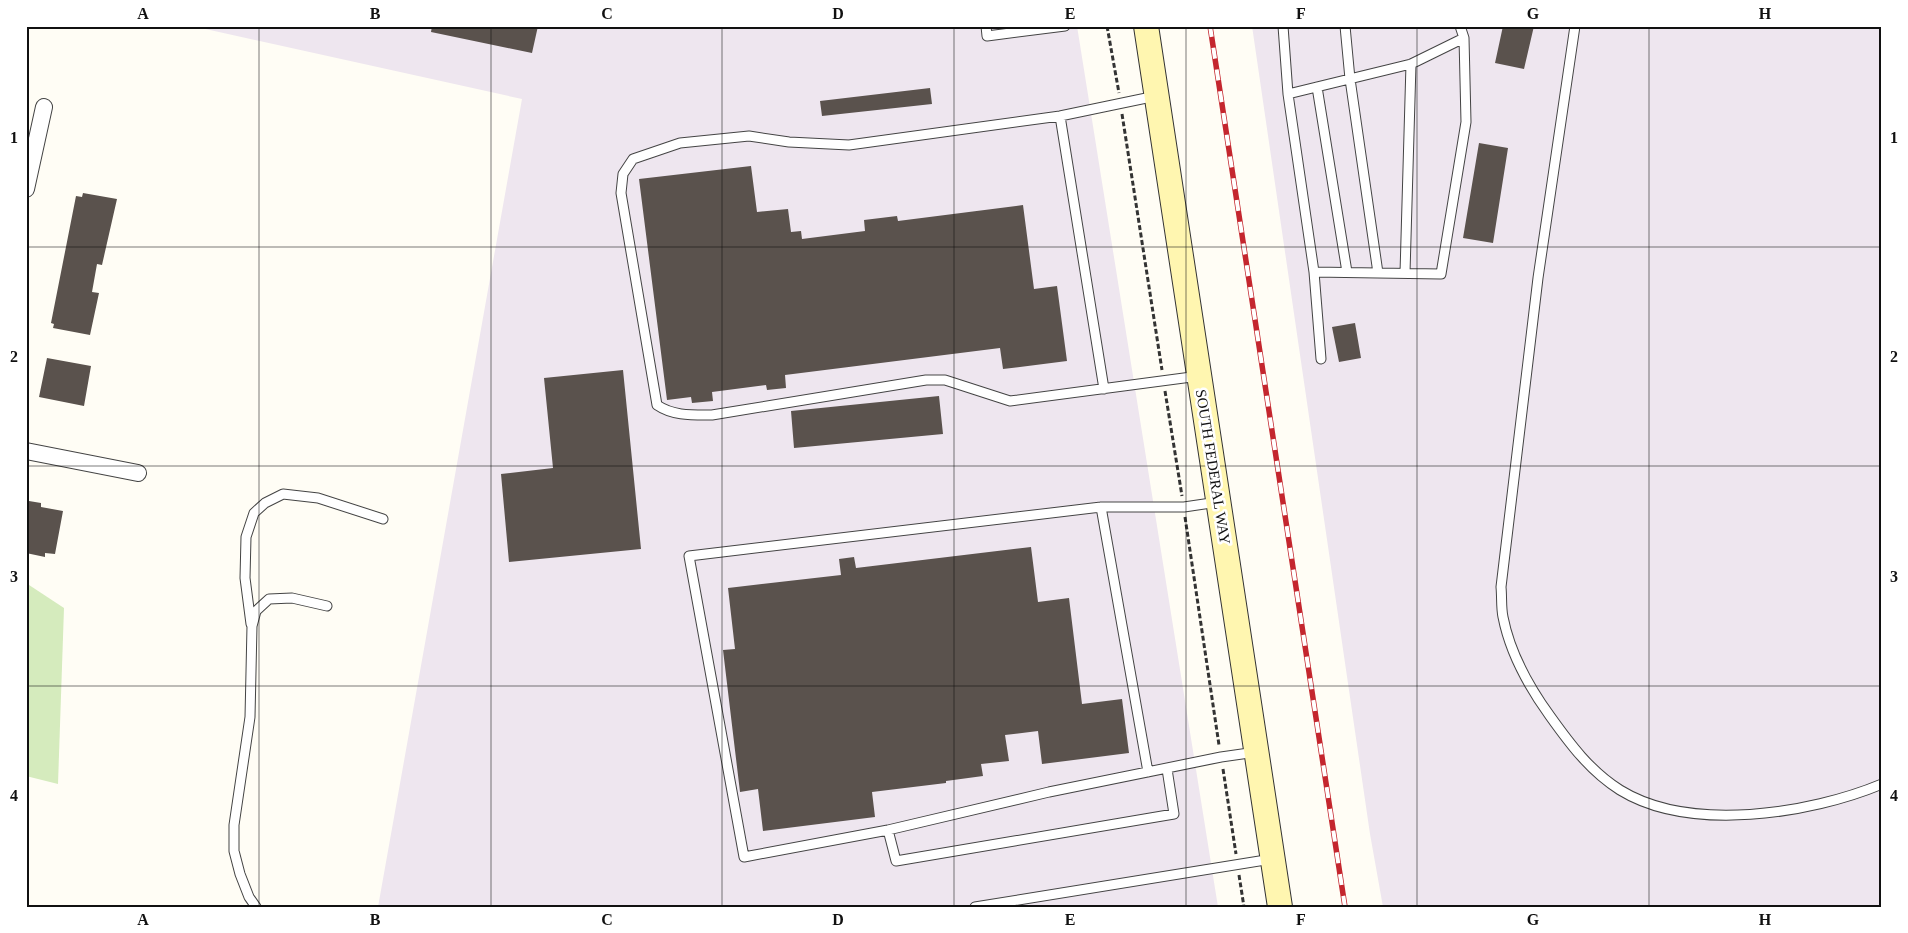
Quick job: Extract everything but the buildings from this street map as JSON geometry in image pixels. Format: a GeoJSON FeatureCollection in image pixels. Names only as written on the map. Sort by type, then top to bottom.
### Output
{"type":"FeatureCollection","features":[{"type":"Feature","properties":{"kind":"main road","name":"SOUTH FEDERAL WAY"},"geometry":{"type":"LineString","coordinates":[[1146,26],[1280,907]]}},
{"type":"Feature","properties":{"kind":"street"},"geometry":{"type":"LineString","coordinates":[[26,189],[44,107]]}},
{"type":"Feature","properties":{"kind":"street"},"geometry":{"type":"LineString","coordinates":[[26,451],[138,473]]}},
{"type":"Feature","properties":{"kind":"lane"},"geometry":{"type":"LineString","coordinates":[[986,26],[987,36],[1033,28],[1065,26]]}},
{"type":"Feature","properties":{"kind":"lane"},"geometry":{"type":"LineString","coordinates":[[1283,26],[1288,94],[1314,272],[1321,359]]}},
{"type":"Feature","properties":{"kind":"lane"},"geometry":{"type":"LineString","coordinates":[[1345,26],[1350,79],[1378,273]]}},
{"type":"Feature","properties":{"kind":"lane"},"geometry":{"type":"LineString","coordinates":[[1314,272],[1441,274],[1466,122],[1464,38],[1460,26]]}},
{"type":"Feature","properties":{"kind":"lane"},"geometry":{"type":"LineString","coordinates":[[1576,26],[1538,278],[1501,587],[1503,616],[1511,647],[1535,695],[1569,743],[1586,762],[1621,790],[1657,806],[1694,814],[1731,815],[1800,808],[1856,794],[1882,784]]}},
{"type":"Feature","properties":{"kind":"lane"},"geometry":{"type":"LineString","coordinates":[[1288,94],[1411,64],[1464,38]]}},
{"type":"Feature","properties":{"kind":"lane"},"geometry":{"type":"LineString","coordinates":[[1406,273],[1411,64]]}},
{"type":"Feature","properties":{"kind":"lane"},"geometry":{"type":"LineString","coordinates":[[1317,87],[1347,272]]}},
{"type":"Feature","properties":{"kind":"lane"},"geometry":{"type":"LineString","coordinates":[[1156,96],[1060,116],[849,145],[788,142],[749,136],[680,143],[633,159],[623,174],[621,193],[657,405],[666,411],[685,415],[712,415],[926,380],[944,380],[1010,402],[1199,376]]}},
{"type":"Feature","properties":{"kind":"lane"},"geometry":{"type":"LineString","coordinates":[[1060,116],[1104,390]]}},
{"type":"Feature","properties":{"kind":"lane"},"geometry":{"type":"LineString","coordinates":[[256,907],[240,874],[234,851],[234,825],[250,717],[252,626],[245,578],[246,537],[254,514],[265,503],[283,494],[318,498],[383,519]]}},
{"type":"Feature","properties":{"kind":"lane"},"geometry":{"type":"LineString","coordinates":[[1218,502],[1184,507],[1101,507],[689,556],[744,857],[888,830],[1049,792],[1221,757],[1256,752]]}},
{"type":"Feature","properties":{"kind":"lane"},"geometry":{"type":"LineString","coordinates":[[1101,507],[1148,772]]}},
{"type":"Feature","properties":{"kind":"lane"},"geometry":{"type":"LineString","coordinates":[[252,626],[256,611],[268,599],[292,598],[327,606]]}},
{"type":"Feature","properties":{"kind":"lane"},"geometry":{"type":"LineString","coordinates":[[888,830],[896,861],[1174,814],[1167,769]]}},
{"type":"Feature","properties":{"kind":"lane"},"geometry":{"type":"LineString","coordinates":[[975,907],[1272,859]]}},
{"type":"Feature","properties":{"kind":"path"},"geometry":{"type":"LineString","coordinates":[[1107,26],[1121,103],[1184,507],[1244,907]]}},
{"type":"Feature","properties":{"kind":"shaded area"},"geometry":{"type":"Polygon","coordinates":[[[192,26],[1077,26],[1218,907],[378,907],[522,99],[192,26]]]}},
{"type":"Feature","properties":{"kind":"shaded area"},"geometry":{"type":"Polygon","coordinates":[[[1252,26],[1882,26],[1882,907],[1383,907],[1370,834],[1252,26]]]}},
{"type":"Feature","properties":{"kind":"green space"},"geometry":{"type":"Polygon","coordinates":[[[26,583],[64,608],[58,784],[26,776],[26,583]]]}},
{"type":"Feature","properties":{"kind":"railway"},"geometry":{"type":"LineString","coordinates":[[1210,26],[1345,907]]}}]}
